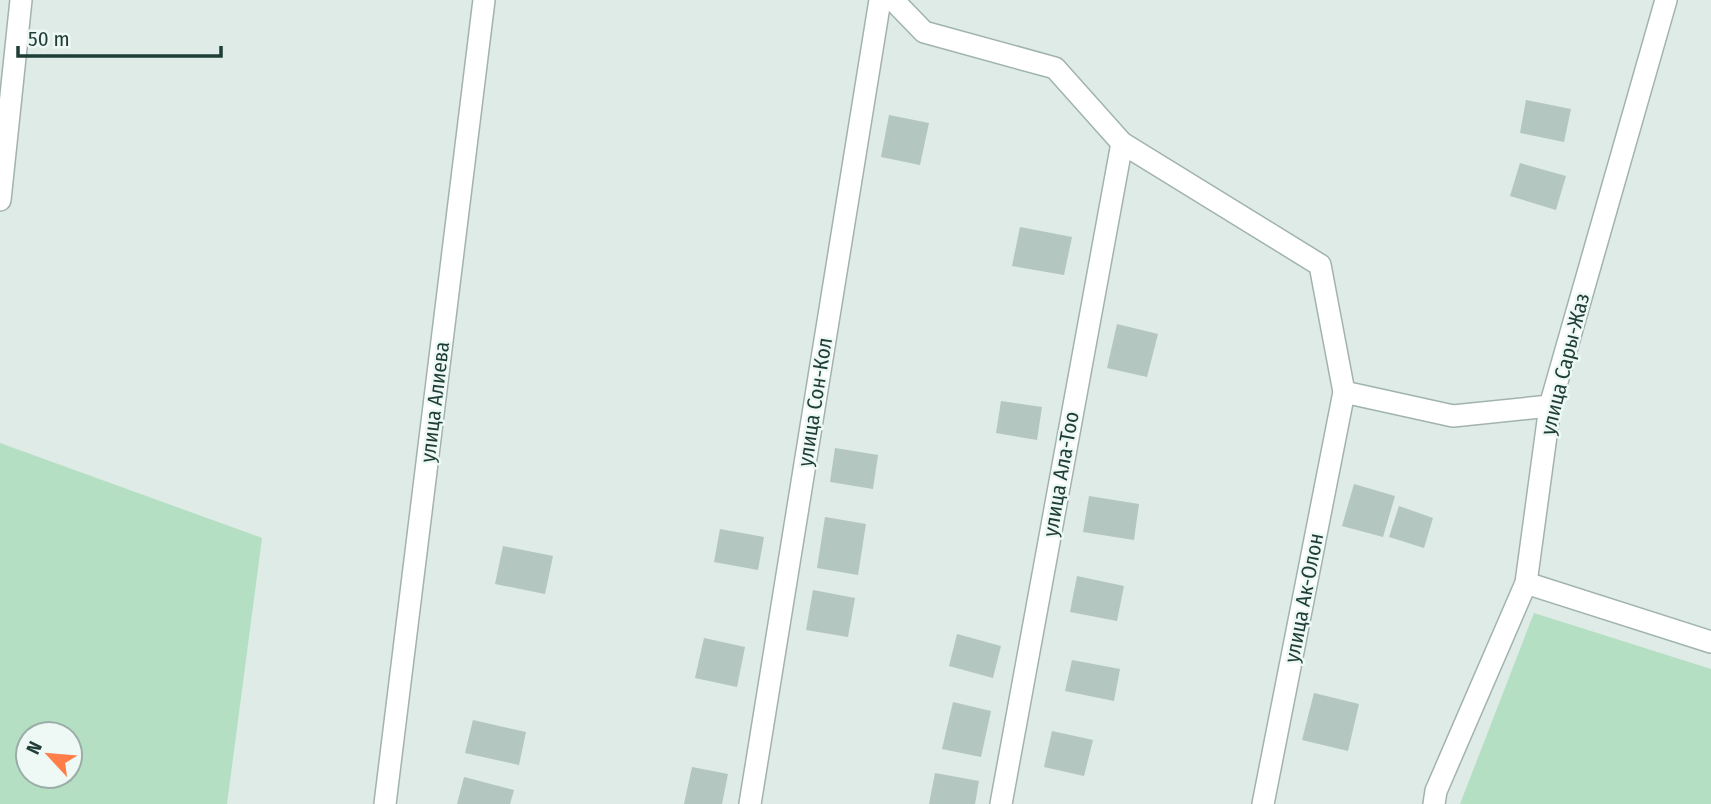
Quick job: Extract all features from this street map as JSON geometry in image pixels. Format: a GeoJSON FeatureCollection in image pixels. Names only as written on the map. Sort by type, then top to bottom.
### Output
{"type":"FeatureCollection","features":[{"type":"Feature","properties":{"kind":"street"},"geometry":{"type":"LineString","coordinates":[[0,200],[21,0]]}},
{"type":"Feature","properties":{"kind":"street","name":"улица Алиева"},"geometry":{"type":"LineString","coordinates":[[386,804],[484,0]]}},
{"type":"Feature","properties":{"kind":"street","name":"улица Сон-Кол"},"geometry":{"type":"LineString","coordinates":[[750,804],[880,0]]}},
{"type":"Feature","properties":{"kind":"street"},"geometry":{"type":"LineString","coordinates":[[893,0],[924,32],[1055,68],[1122,143],[1320,265],[1344,392],[1453,416],[1550,406]]}},
{"type":"Feature","properties":{"kind":"street","name":"улица Сары-Жаз"},"geometry":{"type":"LineString","coordinates":[[1434,804],[1436,791],[1526,583],[1550,406],[1666,0]]}},
{"type":"Feature","properties":{"kind":"street","name":"улица Ала-Тоо"},"geometry":{"type":"LineString","coordinates":[[1001,804],[1122,143]]}},
{"type":"Feature","properties":{"kind":"street","name":"улица Ак-Олон"},"geometry":{"type":"LineString","coordinates":[[1263,804],[1344,392]]}},
{"type":"Feature","properties":{"kind":"street"},"geometry":{"type":"LineString","coordinates":[[1526,583],[1711,642]]}},
{"type":"Feature","properties":{"kind":"green space"},"geometry":{"type":"Polygon","coordinates":[[[0,443],[262,538],[227,804],[0,804],[0,443]]]}},
{"type":"Feature","properties":{"kind":"green space"},"geometry":{"type":"Polygon","coordinates":[[[1534,613],[1711,669],[1711,804],[1460,804],[1534,613]]]}},
{"type":"Feature","properties":{"kind":"building"},"geometry":{"type":"Polygon","coordinates":[[[1526,100],[1571,109],[1564,142],[1520,133],[1526,100]]]}},
{"type":"Feature","properties":{"kind":"building"},"geometry":{"type":"Polygon","coordinates":[[[889,115],[929,123],[920,165],[881,157],[889,115]]]}},
{"type":"Feature","properties":{"kind":"building"},"geometry":{"type":"Polygon","coordinates":[[[1520,163],[1566,176],[1556,210],[1510,196],[1520,163]]]}},
{"type":"Feature","properties":{"kind":"building"},"geometry":{"type":"Polygon","coordinates":[[[1020,227],[1072,237],[1064,275],[1012,266],[1020,227]]]}},
{"type":"Feature","properties":{"kind":"building"},"geometry":{"type":"Polygon","coordinates":[[[1117,324],[1158,334],[1147,377],[1107,368],[1117,324]]]}},
{"type":"Feature","properties":{"kind":"building"},"geometry":{"type":"Polygon","coordinates":[[[1001,401],[1042,407],[1037,440],[996,433],[1001,401]]]}},
{"type":"Feature","properties":{"kind":"building"},"geometry":{"type":"Polygon","coordinates":[[[835,448],[878,455],[873,489],[830,482],[835,448]]]}},
{"type":"Feature","properties":{"kind":"building"},"geometry":{"type":"Polygon","coordinates":[[[1354,484],[1395,496],[1383,537],[1342,526],[1354,484]]]}},
{"type":"Feature","properties":{"kind":"building"},"geometry":{"type":"Polygon","coordinates":[[[1089,496],[1139,504],[1134,540],[1083,532],[1089,496]]]}},
{"type":"Feature","properties":{"kind":"building"},"geometry":{"type":"Polygon","coordinates":[[[1399,506],[1433,518],[1424,548],[1389,537],[1399,506]]]}},
{"type":"Feature","properties":{"kind":"building"},"geometry":{"type":"Polygon","coordinates":[[[825,517],[866,524],[858,575],[817,568],[825,517]]]}},
{"type":"Feature","properties":{"kind":"building"},"geometry":{"type":"Polygon","coordinates":[[[720,529],[764,537],[758,570],[714,562],[720,529]]]}},
{"type":"Feature","properties":{"kind":"building"},"geometry":{"type":"Polygon","coordinates":[[[503,546],[553,556],[545,594],[495,584],[503,546]]]}},
{"type":"Feature","properties":{"kind":"building"},"geometry":{"type":"Polygon","coordinates":[[[1077,576],[1124,586],[1117,621],[1070,612],[1077,576]]]}},
{"type":"Feature","properties":{"kind":"building"},"geometry":{"type":"Polygon","coordinates":[[[813,590],[855,598],[848,637],[806,630],[813,590]]]}},
{"type":"Feature","properties":{"kind":"building"},"geometry":{"type":"Polygon","coordinates":[[[957,634],[1001,646],[993,678],[949,666],[957,634]]]}},
{"type":"Feature","properties":{"kind":"building"},"geometry":{"type":"Polygon","coordinates":[[[704,638],[745,647],[737,687],[695,678],[704,638]]]}},
{"type":"Feature","properties":{"kind":"building"},"geometry":{"type":"Polygon","coordinates":[[[1072,660],[1120,669],[1114,701],[1065,691],[1072,660]]]}},
{"type":"Feature","properties":{"kind":"building"},"geometry":{"type":"Polygon","coordinates":[[[1314,693],[1359,704],[1348,751],[1302,740],[1314,693]]]}},
{"type":"Feature","properties":{"kind":"building"},"geometry":{"type":"Polygon","coordinates":[[[953,702],[991,711],[981,757],[942,749],[953,702]]]}},
{"type":"Feature","properties":{"kind":"building"},"geometry":{"type":"Polygon","coordinates":[[[473,720],[526,732],[519,765],[465,753],[473,720]]]}},
{"type":"Feature","properties":{"kind":"building"},"geometry":{"type":"Polygon","coordinates":[[[1052,731],[1093,740],[1084,776],[1044,767],[1052,731]]]}},
{"type":"Feature","properties":{"kind":"building"},"geometry":{"type":"Polygon","coordinates":[[[692,767],[728,774],[722,804],[684,804],[692,767]]]}},
{"type":"Feature","properties":{"kind":"building"},"geometry":{"type":"Polygon","coordinates":[[[935,773],[979,781],[975,804],[929,804],[935,773]]]}},
{"type":"Feature","properties":{"kind":"building"},"geometry":{"type":"Polygon","coordinates":[[[464,777],[514,790],[510,804],[457,804],[464,777]]]}}]}
